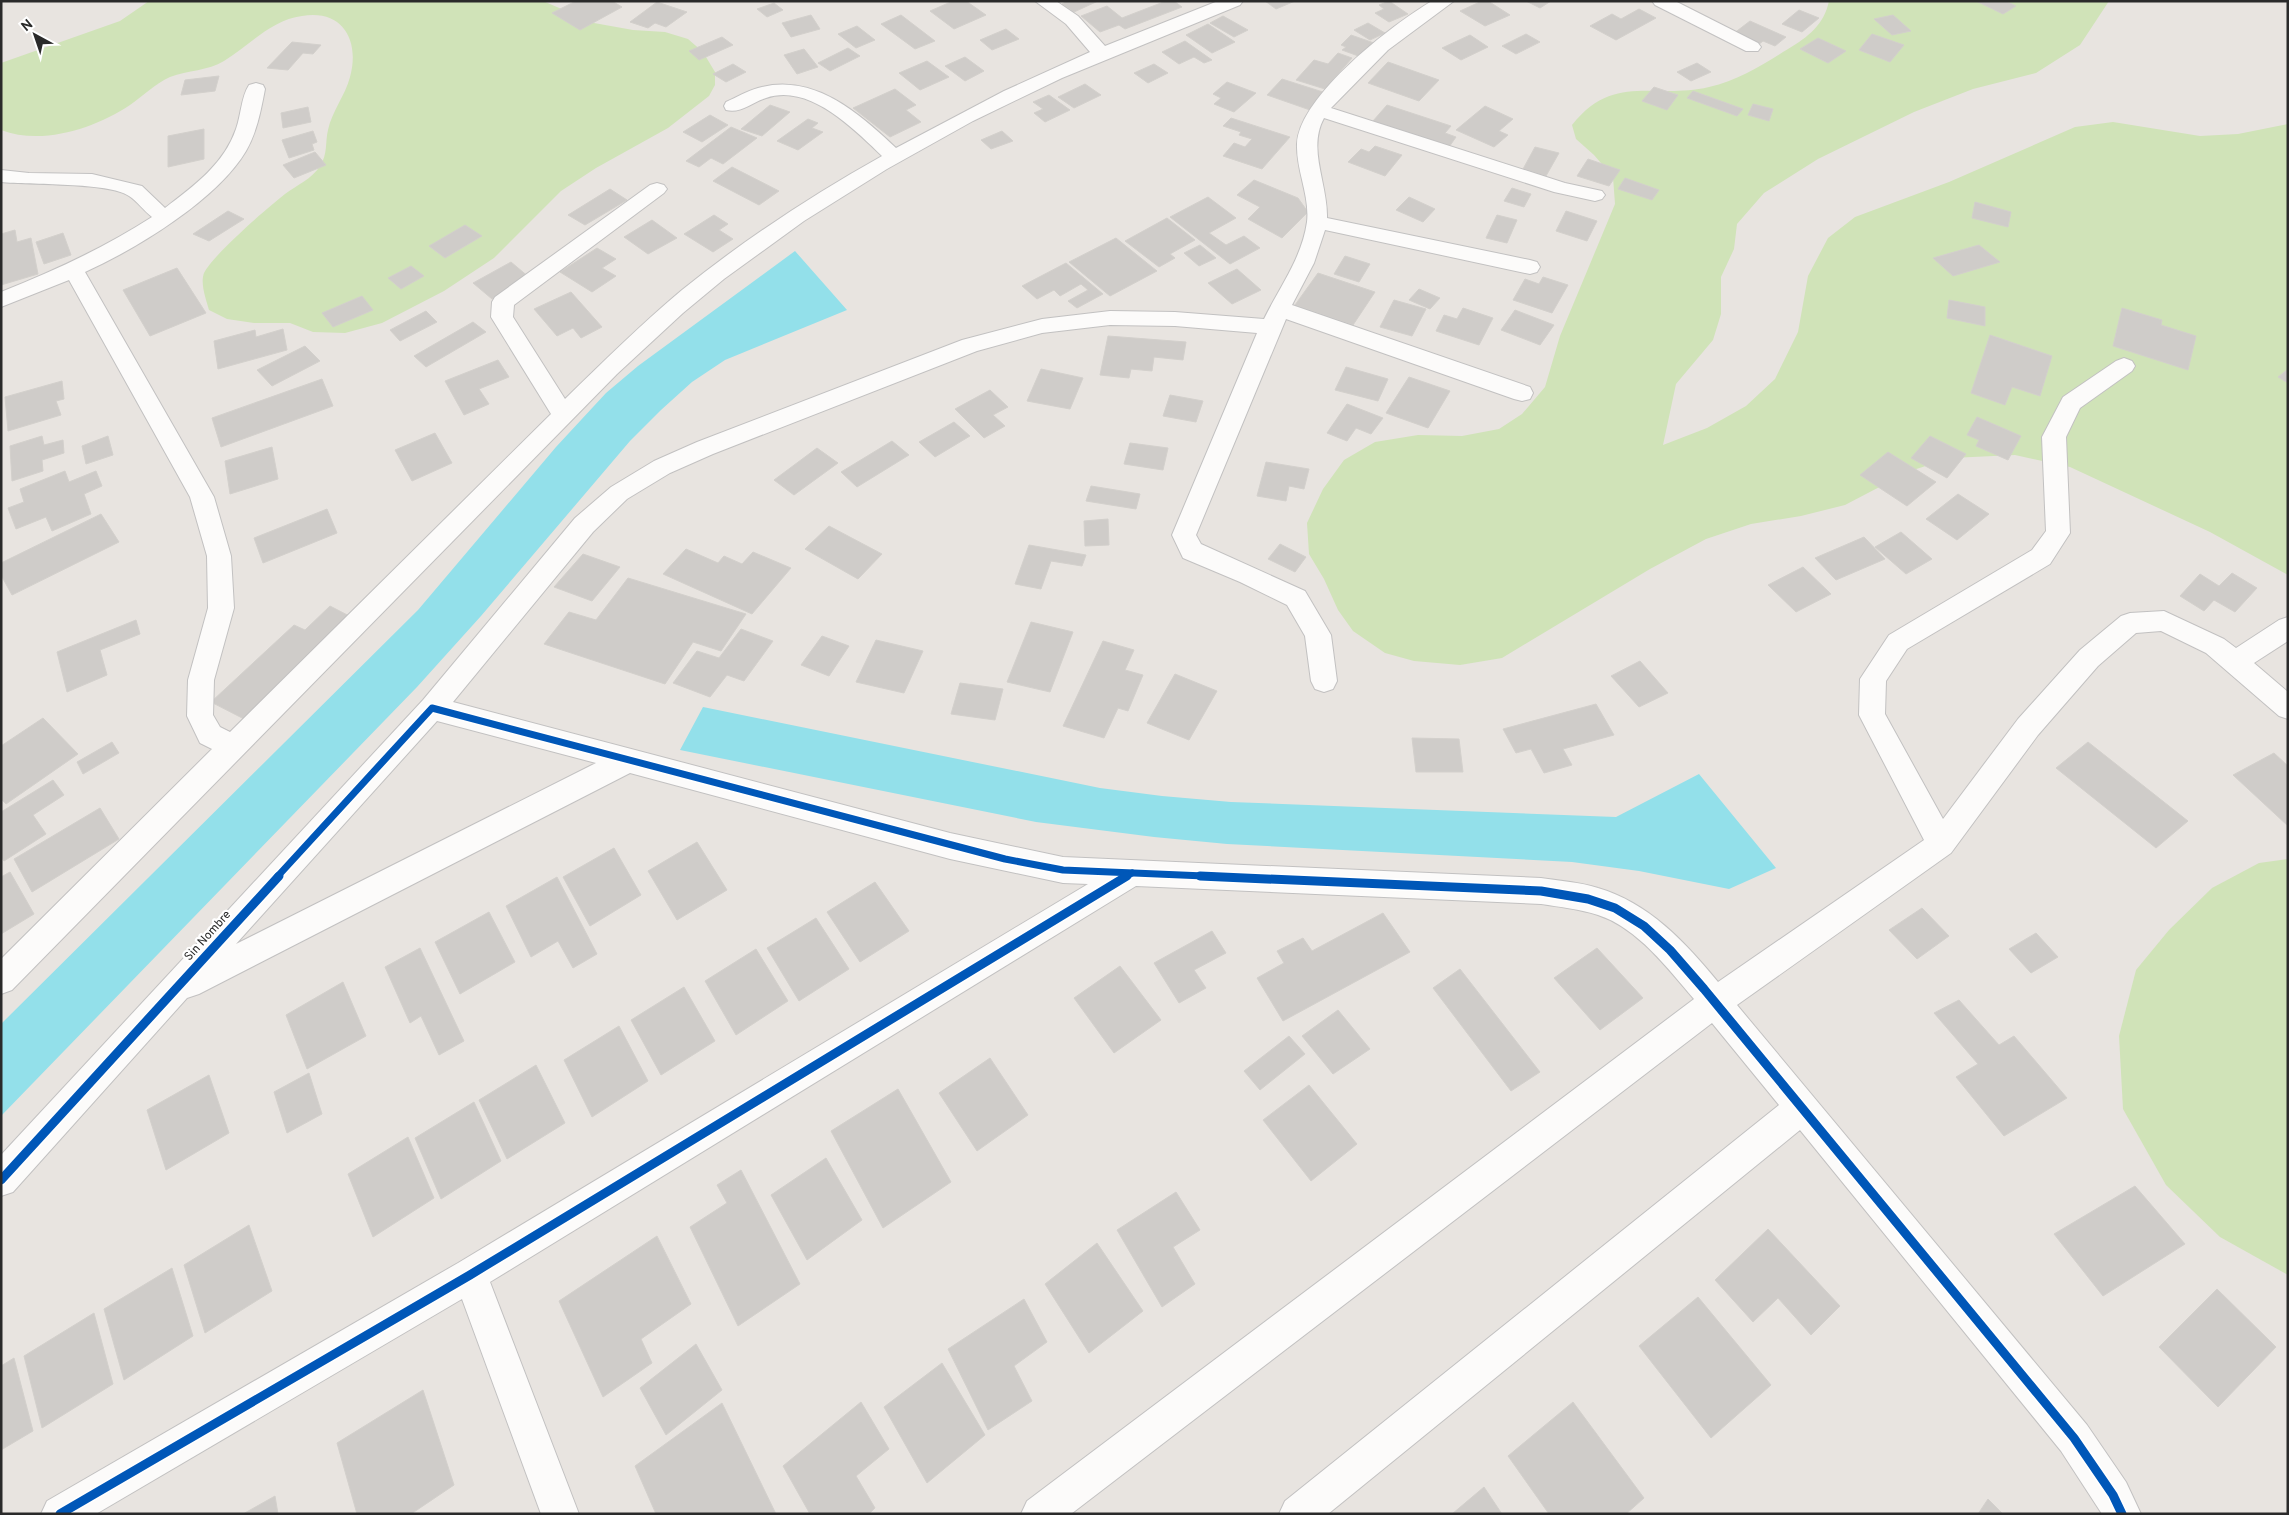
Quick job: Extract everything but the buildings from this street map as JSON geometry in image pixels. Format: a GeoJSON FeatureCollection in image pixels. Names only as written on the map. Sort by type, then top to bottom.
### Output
{"type":"FeatureCollection","features":[{"type":"Feature","properties":{"kind":"street"},"geometry":{"type":"LineString","coordinates":[[1044,1],[1072,20],[1102,54]]}},
{"type":"Feature","properties":{"kind":"street"},"geometry":{"type":"LineString","coordinates":[[1,980],[563,415],[658,323],[715,275],[786,223],[893,156],[980,110],[1056,73],[1234,1]]}},
{"type":"Feature","properties":{"kind":"street"},"geometry":{"type":"LineString","coordinates":[[1324,681],[1318,635],[1296,598],[1249,575],[1192,551],[1184,535],[1275,318],[1308,252],[1316,222],[1316,189],[1306,140],[1311,123],[1319,110],[1374,51],[1403,28],[1445,1]]}},
{"type":"Feature","properties":{"kind":"street"},"geometry":{"type":"LineString","coordinates":[[1661,1],[1752,47]]}},
{"type":"Feature","properties":{"kind":"street"},"geometry":{"type":"LineString","coordinates":[[733,106],[765,92],[787,88],[811,94],[859,123],[893,156]]}},
{"type":"Feature","properties":{"kind":"street"},"geometry":{"type":"LineString","coordinates":[[1,300],[74,271],[137,238],[186,203],[230,161],[248,126],[256,89]]}},
{"type":"Feature","properties":{"kind":"street"},"geometry":{"type":"LineString","coordinates":[[1319,110],[1561,188],[1595,195]]}},
{"type":"Feature","properties":{"kind":"street"},"geometry":{"type":"LineString","coordinates":[[1,176],[29,179],[92,180],[135,190],[164,218]]}},
{"type":"Feature","properties":{"kind":"street"},"geometry":{"type":"LineString","coordinates":[[563,415],[502,317],[503,302],[656,189]]}},
{"type":"Feature","properties":{"kind":"street"},"geometry":{"type":"LineString","coordinates":[[1316,222],[1530,267]]}},
{"type":"Feature","properties":{"kind":"street"},"geometry":{"type":"LineString","coordinates":[[74,271],[202,497],[218,556],[221,608],[200,680],[200,716],[210,735],[234,747]]}},
{"type":"Feature","properties":{"kind":"street","name":"Sin Nombre"},"geometry":{"type":"LineString","coordinates":[[1,1180],[432,708],[584,525],[619,493],[662,467],[705,448],[970,345],[1042,326],[1110,318],[1275,318],[1522,393]]}},
{"type":"Feature","properties":{"kind":"street"},"geometry":{"type":"LineString","coordinates":[[1941,844],[1872,715],[1873,678],[1898,642],[2041,557],[2058,533],[2054,437],[2071,403],[2124,366]]}},
{"type":"Feature","properties":{"kind":"street"},"geometry":{"type":"LineString","coordinates":[[1040,1514],[1715,1002],[1941,844],[2028,726],[2089,658],[2130,623],[2164,621],[2215,646],[2288,708]]}},
{"type":"Feature","properties":{"kind":"street"},"geometry":{"type":"LineString","coordinates":[[2234,663],[2288,627]]}},
{"type":"Feature","properties":{"kind":"street"},"geometry":{"type":"LineString","coordinates":[[432,708],[1005,859],[1063,870],[1541,892],[1579,897],[1615,907],[1648,931],[1682,963],[1715,1002],[2074,1438],[2113,1495],[2122,1514]]}},
{"type":"Feature","properties":{"kind":"street"},"geometry":{"type":"LineString","coordinates":[[173,992],[628,760]]}},
{"type":"Feature","properties":{"kind":"street"},"geometry":{"type":"LineString","coordinates":[[60,1514],[470,1275],[1132,873]]}},
{"type":"Feature","properties":{"kind":"street"},"geometry":{"type":"LineString","coordinates":[[1298,1514],[1802,1107]]}},
{"type":"Feature","properties":{"kind":"street"},"geometry":{"type":"LineString","coordinates":[[470,1275],[560,1514]]}},
{"type":"Feature","properties":{"kind":"green space"},"geometry":{"type":"Polygon","coordinates":[[[149,1],[543,1],[594,23],[633,30],[665,32],[688,39],[703,52],[715,72],[715,85],[709,96],[668,128],[596,168],[561,191],[494,258],[444,291],[382,323],[345,333],[313,332],[290,323],[254,323],[227,319],[209,310],[204,292],[203,277],[209,265],[254,220],[285,194],[313,175],[323,162],[332,116],[348,84],[352,64],[350,40],[345,30],[338,23],[316,15],[291,18],[280,22],[224,61],[211,67],[170,77],[130,105],[101,121],[85,127],[51,135],[34,136],[1,130],[1,63],[120,21],[149,1]]]}},
{"type":"Feature","properties":{"kind":"green space"},"geometry":{"type":"Polygon","coordinates":[[[1829,1],[2109,1],[2080,45],[2036,73],[1973,89],[1914,112],[1818,159],[1764,193],[1737,224],[1734,249],[1721,277],[1721,314],[1713,340],[1676,384],[1663,445],[1707,428],[1746,406],[1775,379],[1798,332],[1808,276],[1828,238],[1855,217],[1949,182],[2075,127],[2113,122],[2200,136],[2238,134],[2288,124],[2288,575],[2210,532],[2070,467],[2015,455],[1951,458],[1910,471],[1845,505],[1801,516],[1751,524],[1706,539],[1650,569],[1502,658],[1460,665],[1414,661],[1385,653],[1353,631],[1338,610],[1324,579],[1309,554],[1307,523],[1323,489],[1344,460],[1375,442],[1418,435],[1462,436],[1499,429],[1522,414],[1545,387],[1560,336],[1615,204],[1613,177],[1594,155],[1576,139],[1572,125],[1588,109],[1603,99],[1619,93],[1689,90],[1720,84],[1740,76],[1769,61],[1814,30],[1823,17],[1829,1]]]}},
{"type":"Feature","properties":{"kind":"green space"},"geometry":{"type":"Polygon","coordinates":[[[2288,859],[2288,1275],[2220,1237],[2166,1185],[2123,1109],[2119,1036],[2136,970],[2169,930],[2212,888],[2259,863],[2288,859]]]}},
{"type":"Feature","properties":{"kind":"water"},"geometry":{"type":"Polygon","coordinates":[[[795,251],[847,310],[725,360],[692,382],[661,410],[630,441],[481,616],[417,687],[1,1116],[1,1024],[418,610],[556,447],[606,393],[638,366],[795,251]]]}},
{"type":"Feature","properties":{"kind":"water"},"geometry":{"type":"Polygon","coordinates":[[[703,707],[1100,788],[1231,802],[1616,817],[1699,774],[1776,868],[1729,889],[1639,871],[1572,862],[1227,844],[1036,822],[680,750],[703,707]]]}},
{"type":"Feature","properties":{"kind":"cycle path"},"geometry":{"type":"LineString","coordinates":[[1,1180],[432,708],[950,846],[1063,870],[1541,891],[1588,899],[1615,908],[1644,926],[1670,950],[1693,976],[2074,1438],[2113,1495],[2122,1514]]}},
{"type":"Feature","properties":{"kind":"cycle path"},"geometry":{"type":"LineString","coordinates":[[60,1514],[470,1275],[1132,873]]}}]}
